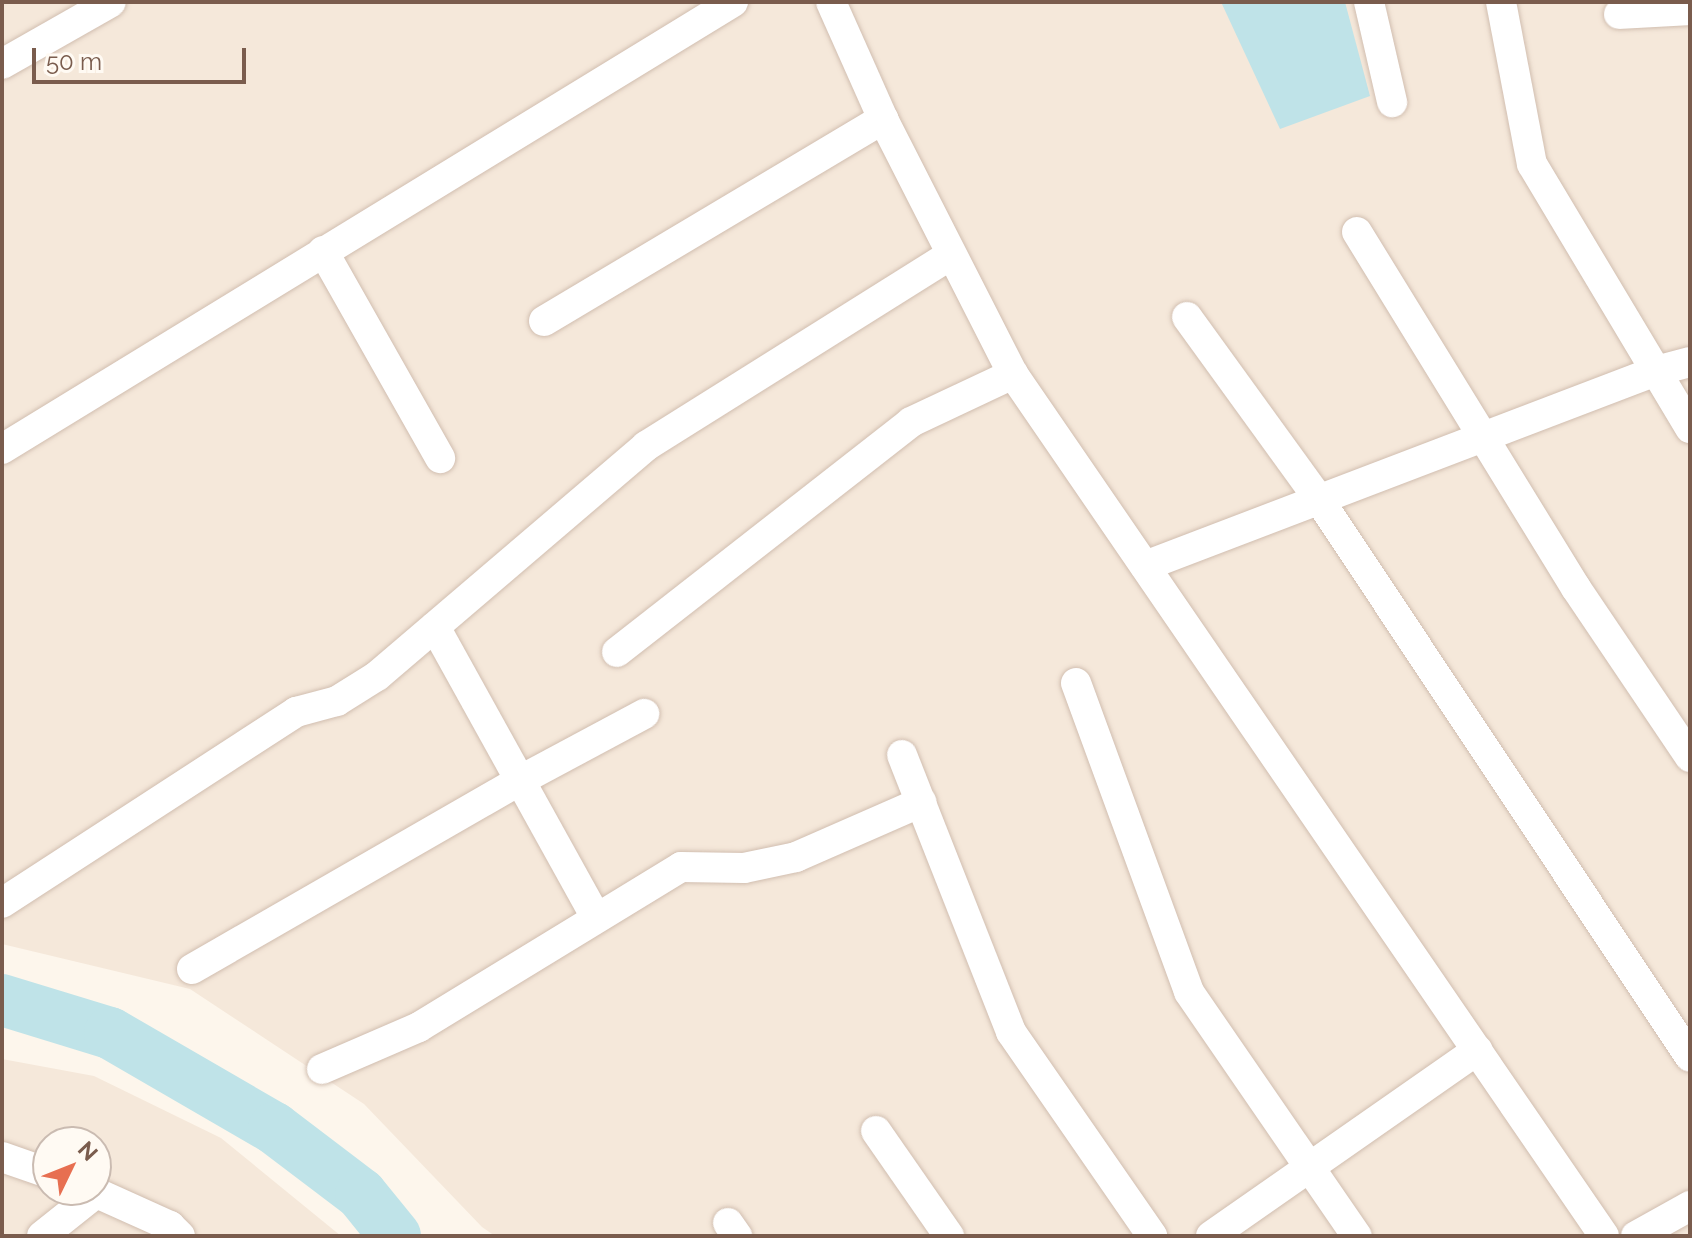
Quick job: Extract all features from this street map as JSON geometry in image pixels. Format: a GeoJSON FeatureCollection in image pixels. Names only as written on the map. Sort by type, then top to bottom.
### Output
{"type":"FeatureCollection","features":[{"type":"Feature","properties":{"kind":"street"},"geometry":{"type":"LineString","coordinates":[[2,64],[111,2]]}},
{"type":"Feature","properties":{"kind":"street"},"geometry":{"type":"LineString","coordinates":[[2,449],[733,2]]}},
{"type":"Feature","properties":{"kind":"street"},"geometry":{"type":"LineString","coordinates":[[831,2],[883,119],[1013,374],[1604,1236]]}},
{"type":"Feature","properties":{"kind":"street"},"geometry":{"type":"LineString","coordinates":[[1369,2],[1392,102]]}},
{"type":"Feature","properties":{"kind":"street"},"geometry":{"type":"LineString","coordinates":[[1501,2],[1532,164],[1690,428]]}},
{"type":"Feature","properties":{"kind":"street"},"geometry":{"type":"LineString","coordinates":[[1619,14],[1690,10]]}},
{"type":"Feature","properties":{"kind":"street"},"geometry":{"type":"LineString","coordinates":[[544,321],[883,119]]}},
{"type":"Feature","properties":{"kind":"street"},"geometry":{"type":"LineString","coordinates":[[1357,232],[1576,588],[1690,757]]}},
{"type":"Feature","properties":{"kind":"street"},"geometry":{"type":"LineString","coordinates":[[323,251],[440,458]]}},
{"type":"Feature","properties":{"kind":"street"},"geometry":{"type":"LineString","coordinates":[[2,903],[296,712],[337,701],[377,676],[646,446],[950,255]]}},
{"type":"Feature","properties":{"kind":"street"},"geometry":{"type":"LineString","coordinates":[[1187,317],[1318,498],[1690,1057]]}},
{"type":"Feature","properties":{"kind":"street"},"geometry":{"type":"LineString","coordinates":[[1145,566],[1656,371],[1690,362]]}},
{"type":"Feature","properties":{"kind":"street"},"geometry":{"type":"LineString","coordinates":[[617,652],[911,422],[1013,374]]}},
{"type":"Feature","properties":{"kind":"street"},"geometry":{"type":"LineString","coordinates":[[435,627],[596,917]]}},
{"type":"Feature","properties":{"kind":"street"},"geometry":{"type":"LineString","coordinates":[[1076,683],[1189,992],[1357,1236]]}},
{"type":"Feature","properties":{"kind":"street"},"geometry":{"type":"LineString","coordinates":[[192,969],[521,780],[644,714]]}},
{"type":"Feature","properties":{"kind":"street"},"geometry":{"type":"LineString","coordinates":[[902,755],[1011,1032],[1152,1236]]}},
{"type":"Feature","properties":{"kind":"street"},"geometry":{"type":"LineString","coordinates":[[322,1069],[419,1027],[681,867],[744,868],[796,857],[921,802]]}},
{"type":"Feature","properties":{"kind":"street"},"geometry":{"type":"LineString","coordinates":[[1211,1236],[1478,1050]]}},
{"type":"Feature","properties":{"kind":"street"},"geometry":{"type":"LineString","coordinates":[[876,1131],[949,1236]]}},
{"type":"Feature","properties":{"kind":"street"},"geometry":{"type":"LineString","coordinates":[[2,1157],[32,1167]]}},
{"type":"Feature","properties":{"kind":"street"},"geometry":{"type":"LineString","coordinates":[[112,1200],[170,1226],[180,1236]]}},
{"type":"Feature","properties":{"kind":"street"},"geometry":{"type":"LineString","coordinates":[[42,1236],[76,1206]]}},
{"type":"Feature","properties":{"kind":"street"},"geometry":{"type":"LineString","coordinates":[[1636,1236],[1690,1206]]}},
{"type":"Feature","properties":{"kind":"shaded area"},"geometry":{"type":"Polygon","coordinates":[[[2,2],[1679,2],[1690,23],[1690,1236],[495,1236],[482,1227],[364,1104],[190,989],[2,944],[2,2]]]}},
{"type":"Feature","properties":{"kind":"shaded area"},"geometry":{"type":"Polygon","coordinates":[[[2,1059],[94,1076],[221,1138],[341,1236],[2,1236],[2,1059]]]}},
{"type":"Feature","properties":{"kind":"water"},"geometry":{"type":"Polygon","coordinates":[[[1221,2],[1345,2],[1370,96],[1280,129],[1221,2]]]}},
{"type":"Feature","properties":{"kind":"waterway"},"geometry":{"type":"LineString","coordinates":[[2,1000],[110,1033],[274,1128],[361,1194],[395,1236]]}}]}
